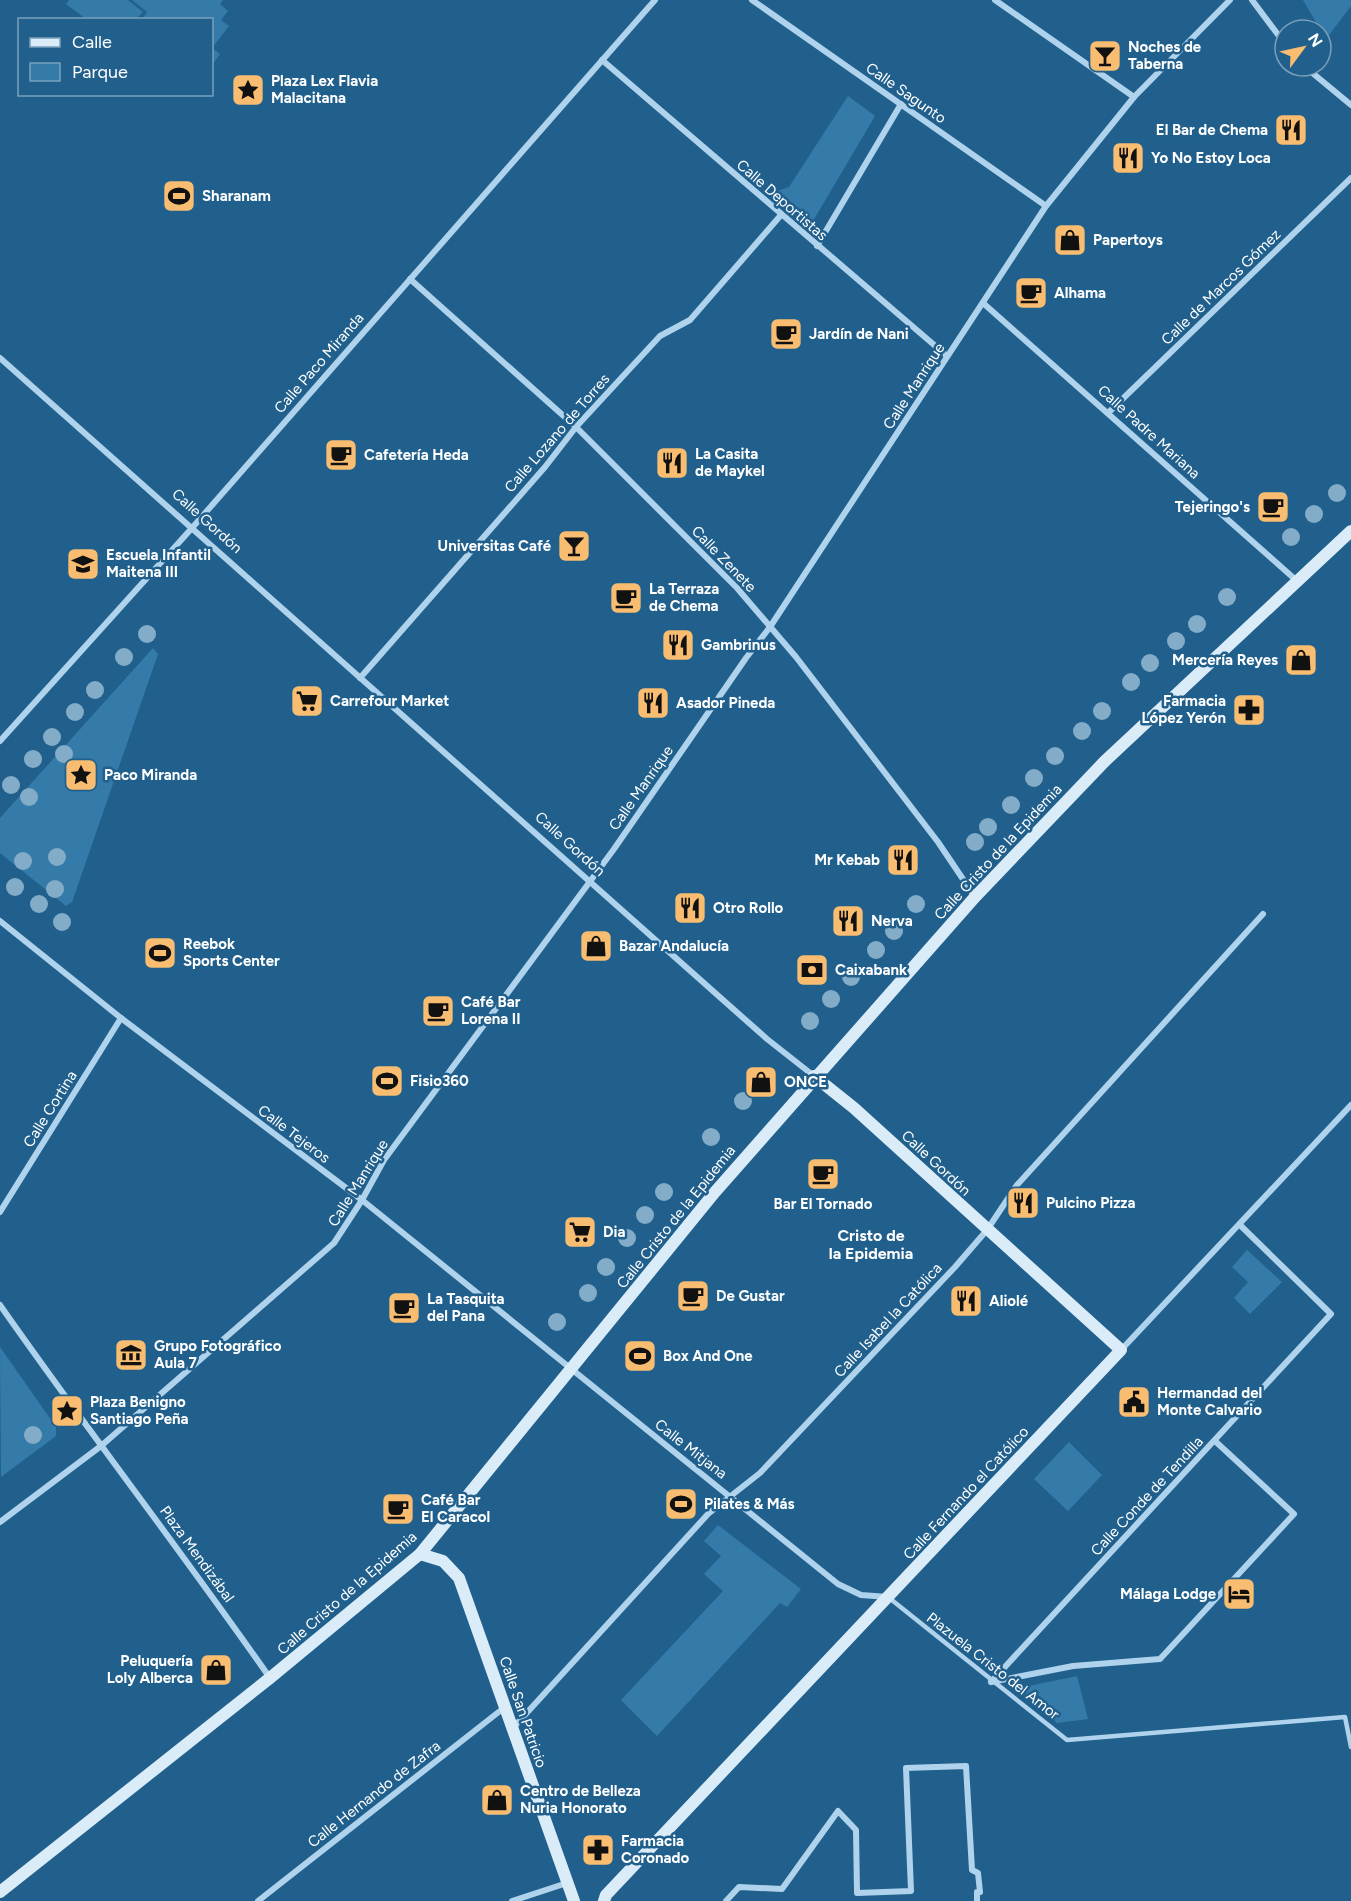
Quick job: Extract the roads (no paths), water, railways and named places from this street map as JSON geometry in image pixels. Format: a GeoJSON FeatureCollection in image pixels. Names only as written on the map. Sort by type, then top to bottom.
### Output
{"type":"FeatureCollection","features":[{"type":"Feature","properties":{"kind":"main road","name":"Calle Cristo de la Epidemia"},"geometry":{"type":"LineString","coordinates":[[0,1892],[270,1678],[420,1554],[715,1192],[814,1076],[975,897],[1104,762],[1351,531]]}},
{"type":"Feature","properties":{"kind":"main road","name":"Calle Gordón"},"geometry":{"type":"LineString","coordinates":[[814,1076],[854,1108],[1121,1350]]}},
{"type":"Feature","properties":{"kind":"main road","name":"Calle Fernando el Católico"},"geometry":{"type":"LineString","coordinates":[[604,1901],[606,1895],[1121,1350]]}},
{"type":"Feature","properties":{"kind":"main road","name":"Calle San Patricio"},"geometry":{"type":"LineString","coordinates":[[420,1554],[443,1561],[459,1578],[574,1901]]}},
{"type":"Feature","properties":{"kind":"street","name":"Calle Paco Miranda"},"geometry":{"type":"LineString","coordinates":[[0,741],[192,528],[655,0]]}},
{"type":"Feature","properties":{"kind":"street","name":"Calle Sagunto"},"geometry":{"type":"LineString","coordinates":[[752,0],[1046,206]]}},
{"type":"Feature","properties":{"kind":"street"},"geometry":{"type":"LineString","coordinates":[[994,0],[1134,97]]}},
{"type":"Feature","properties":{"kind":"street","name":"Calle Manrique"},"geometry":{"type":"LineString","coordinates":[[0,1522],[101,1446],[334,1243],[384,1160],[590,881],[770,627],[1046,206],[1134,97],[1230,0]]}},
{"type":"Feature","properties":{"kind":"street"},"geometry":{"type":"LineString","coordinates":[[1252,0],[1273,28]]}},
{"type":"Feature","properties":{"kind":"street","name":"Calle Deportistas"},"geometry":{"type":"LineString","coordinates":[[602,60],[947,356]]}},
{"type":"Feature","properties":{"kind":"street"},"geometry":{"type":"LineString","coordinates":[[1318,78],[1351,105]]}},
{"type":"Feature","properties":{"kind":"street"},"geometry":{"type":"LineString","coordinates":[[817,246],[901,104]]}},
{"type":"Feature","properties":{"kind":"street","name":"Calle de Marcos Gómez"},"geometry":{"type":"LineString","coordinates":[[1108,413],[1351,178]]}},
{"type":"Feature","properties":{"kind":"street","name":"Calle Lozano de Torres"},"geometry":{"type":"LineString","coordinates":[[360,678],[544,467],[576,427],[660,336],[690,320],[782,215]]}},
{"type":"Feature","properties":{"kind":"street","name":"Calle Zenete"},"geometry":{"type":"LineString","coordinates":[[410,279],[576,427],[737,588],[938,842],[975,897]]}},
{"type":"Feature","properties":{"kind":"street","name":"Calle Padre Mariana"},"geometry":{"type":"LineString","coordinates":[[983,303],[1297,581]]}},
{"type":"Feature","properties":{"kind":"street","name":"Calle Gordón"},"geometry":{"type":"LineString","coordinates":[[0,358],[767,1039],[814,1076]]}},
{"type":"Feature","properties":{"kind":"street","name":"Calle Isabel la Católica"},"geometry":{"type":"LineString","coordinates":[[513,1728],[708,1514],[760,1473],[987,1230],[1017,1185],[1263,914]]}},
{"type":"Feature","properties":{"kind":"street","name":"Calle Tejeros"},"geometry":{"type":"LineString","coordinates":[[0,921],[121,1018],[362,1200],[570,1369]]}},
{"type":"Feature","properties":{"kind":"street","name":"Calle Cortina"},"geometry":{"type":"LineString","coordinates":[[0,1212],[121,1018]]}},
{"type":"Feature","properties":{"kind":"street","name":"Calle Fernando el Católico"},"geometry":{"type":"LineString","coordinates":[[1121,1350],[1351,1105]]}},
{"type":"Feature","properties":{"kind":"street","name":"Calle Conde de Tendilla"},"geometry":{"type":"LineString","coordinates":[[991,1682],[1331,1314],[1240,1225]]}},
{"type":"Feature","properties":{"kind":"street"},"geometry":{"type":"LineString","coordinates":[[0,1305],[101,1446]]}},
{"type":"Feature","properties":{"kind":"street","name":"Calle Mitjana"},"geometry":{"type":"LineString","coordinates":[[570,1369],[838,1584],[861,1595],[888,1597]]}},
{"type":"Feature","properties":{"kind":"street"},"geometry":{"type":"LineString","coordinates":[[991,1682],[1073,1666],[1160,1659],[1294,1514],[1215,1442]]}},
{"type":"Feature","properties":{"kind":"street","name":"Plaza Mendizábal"},"geometry":{"type":"LineString","coordinates":[[101,1446],[125,1474],[270,1678]]}},
{"type":"Feature","properties":{"kind":"street","name":"Calle Hernando de Zafra"},"geometry":{"type":"LineString","coordinates":[[258,1901],[506,1707]]}},
{"type":"Feature","properties":{"kind":"street"},"geometry":{"type":"LineString","coordinates":[[726,1901],[739,1887],[782,1889],[838,1811],[856,1830],[857,1893],[911,1891],[906,1768],[966,1766],[972,1870],[978,1873],[980,1892],[977,1892],[977,1901]]}},
{"type":"Feature","properties":{"kind":"street"},"geometry":{"type":"LineString","coordinates":[[512,1901],[567,1883]]}},
{"type":"Feature","properties":{"kind":"lane","name":"Plazuela Cristo del Amor"},"geometry":{"type":"LineString","coordinates":[[888,1597],[991,1682],[1067,1740],[1345,1718],[1351,1747]]}},
{"type":"Feature","properties":{"kind":"place","name":"Noches de Taberna"},"geometry":{"type":"Point","coordinates":[1105,56]}},
{"type":"Feature","properties":{"kind":"place","name":"Plaza Lex Flavia Malacitana"},"geometry":{"type":"Point","coordinates":[248,90]}},
{"type":"Feature","properties":{"kind":"place","name":"El Bar de Chema"},"geometry":{"type":"Point","coordinates":[1291,130]}},
{"type":"Feature","properties":{"kind":"place","name":"Yo No Estoy Loca"},"geometry":{"type":"Point","coordinates":[1128,158]}},
{"type":"Feature","properties":{"kind":"place","name":"Sharanam"},"geometry":{"type":"Point","coordinates":[179,196]}},
{"type":"Feature","properties":{"kind":"place","name":"Papertoys"},"geometry":{"type":"Point","coordinates":[1070,240]}},
{"type":"Feature","properties":{"kind":"place","name":"Alhama"},"geometry":{"type":"Point","coordinates":[1031,293]}},
{"type":"Feature","properties":{"kind":"place","name":"Jardín de Nani"},"geometry":{"type":"Point","coordinates":[786,334]}},
{"type":"Feature","properties":{"kind":"place","name":"Cafetería Heda"},"geometry":{"type":"Point","coordinates":[341,455]}},
{"type":"Feature","properties":{"kind":"place","name":"La Casita de Maykel"},"geometry":{"type":"Point","coordinates":[672,463]}},
{"type":"Feature","properties":{"kind":"place","name":"Tejeringo's"},"geometry":{"type":"Point","coordinates":[1273,507]}},
{"type":"Feature","properties":{"kind":"place","name":"Universitas Café"},"geometry":{"type":"Point","coordinates":[574,546]}},
{"type":"Feature","properties":{"kind":"place","name":"Escuela Infantil Maitena III"},"geometry":{"type":"Point","coordinates":[83,564]}},
{"type":"Feature","properties":{"kind":"place","name":"La Terraza de Chema"},"geometry":{"type":"Point","coordinates":[626,598]}},
{"type":"Feature","properties":{"kind":"place","name":"Gambrinus"},"geometry":{"type":"Point","coordinates":[678,645]}},
{"type":"Feature","properties":{"kind":"place","name":"Mercería Reyes"},"geometry":{"type":"Point","coordinates":[1301,660]}},
{"type":"Feature","properties":{"kind":"place","name":"Carrefour Market"},"geometry":{"type":"Point","coordinates":[307,701]}},
{"type":"Feature","properties":{"kind":"place","name":"Asador Pineda"},"geometry":{"type":"Point","coordinates":[653,703]}},
{"type":"Feature","properties":{"kind":"place","name":"Farmacia López Yerón"},"geometry":{"type":"Point","coordinates":[1249,710]}},
{"type":"Feature","properties":{"kind":"place","name":"Paco Miranda"},"geometry":{"type":"Point","coordinates":[81,775]}},
{"type":"Feature","properties":{"kind":"place","name":"Mr Kebab"},"geometry":{"type":"Point","coordinates":[903,860]}},
{"type":"Feature","properties":{"kind":"place","name":"Otro Rollo"},"geometry":{"type":"Point","coordinates":[690,908]}},
{"type":"Feature","properties":{"kind":"place","name":"Nerva"},"geometry":{"type":"Point","coordinates":[848,921]}},
{"type":"Feature","properties":{"kind":"place","name":"Bazar Andalucía"},"geometry":{"type":"Point","coordinates":[596,946]}},
{"type":"Feature","properties":{"kind":"place","name":"Reebok Sports Center"},"geometry":{"type":"Point","coordinates":[160,953]}},
{"type":"Feature","properties":{"kind":"place","name":"Caixabank"},"geometry":{"type":"Point","coordinates":[812,970]}},
{"type":"Feature","properties":{"kind":"place","name":"Café Bar Lorena II"},"geometry":{"type":"Point","coordinates":[438,1011]}},
{"type":"Feature","properties":{"kind":"place","name":"Fisio360"},"geometry":{"type":"Point","coordinates":[387,1081]}},
{"type":"Feature","properties":{"kind":"place","name":"ONCE"},"geometry":{"type":"Point","coordinates":[761,1082]}},
{"type":"Feature","properties":{"kind":"place","name":"Bar El Tornado"},"geometry":{"type":"Point","coordinates":[823,1174]}},
{"type":"Feature","properties":{"kind":"place","name":"Pulcino Pizza"},"geometry":{"type":"Point","coordinates":[1023,1203]}},
{"type":"Feature","properties":{"kind":"place","name":"Dia"},"geometry":{"type":"Point","coordinates":[580,1232]}},
{"type":"Feature","properties":{"kind":"place","name":"De Gustar"},"geometry":{"type":"Point","coordinates":[693,1296]}},
{"type":"Feature","properties":{"kind":"place","name":"Aliolé"},"geometry":{"type":"Point","coordinates":[966,1301]}},
{"type":"Feature","properties":{"kind":"place","name":"La Tasquita del Pana"},"geometry":{"type":"Point","coordinates":[404,1308]}},
{"type":"Feature","properties":{"kind":"place","name":"Grupo Fotográfico Aula 7"},"geometry":{"type":"Point","coordinates":[131,1355]}},
{"type":"Feature","properties":{"kind":"place","name":"Box And One"},"geometry":{"type":"Point","coordinates":[640,1356]}},
{"type":"Feature","properties":{"kind":"place","name":"Hermandad del Monte Calvario"},"geometry":{"type":"Point","coordinates":[1134,1402]}},
{"type":"Feature","properties":{"kind":"place","name":"Plaza Benigno Santiago Peña"},"geometry":{"type":"Point","coordinates":[67,1411]}},
{"type":"Feature","properties":{"kind":"place","name":"Pilates & Más"},"geometry":{"type":"Point","coordinates":[681,1504]}},
{"type":"Feature","properties":{"kind":"place","name":"Café Bar El Caracol"},"geometry":{"type":"Point","coordinates":[398,1509]}},
{"type":"Feature","properties":{"kind":"place","name":"Málaga Lodge"},"geometry":{"type":"Point","coordinates":[1239,1594]}},
{"type":"Feature","properties":{"kind":"place","name":"Peluquería Loly Alberca"},"geometry":{"type":"Point","coordinates":[216,1670]}},
{"type":"Feature","properties":{"kind":"place","name":"Centro de Belleza Nuria Honorato"},"geometry":{"type":"Point","coordinates":[497,1800]}},
{"type":"Feature","properties":{"kind":"place","name":"Farmacia Coronado"},"geometry":{"type":"Point","coordinates":[598,1850]}},
{"type":"Feature","properties":{"kind":"district","name":"Cristo de la Epidemia"},"geometry":{"type":"Point","coordinates":[871,1244]}}]}
